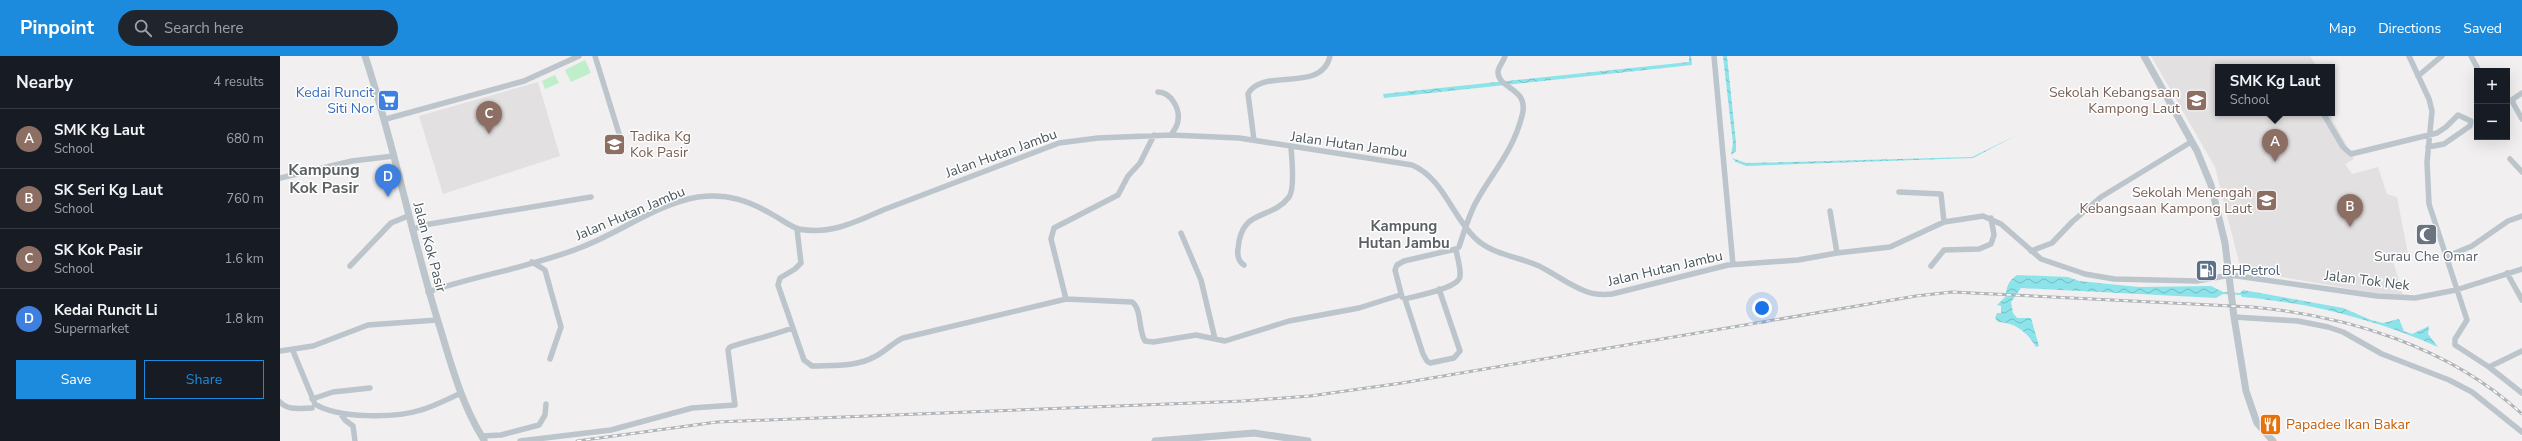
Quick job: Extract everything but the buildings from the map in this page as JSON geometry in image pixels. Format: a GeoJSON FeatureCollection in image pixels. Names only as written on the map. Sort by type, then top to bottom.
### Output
{"type":"FeatureCollection","features":[{"type":"Feature","properties":{"kind":"street","name":"Jalan Kok Pasir"},"geometry":{"type":"LineString","coordinates":[[365,56],[386,119],[408,216],[428,292],[461,393],[484,439]]}},
{"type":"Feature","properties":{"kind":"street"},"geometry":{"type":"LineString","coordinates":[[386,119],[524,81],[579,56]]}},
{"type":"Feature","properties":{"kind":"street"},"geometry":{"type":"LineString","coordinates":[[595,56],[621,140]]}},
{"type":"Feature","properties":{"kind":"street"},"geometry":{"type":"LineString","coordinates":[[1254,140],[1248,94],[1250,90],[1264,82],[1316,74],[1329,63],[1331,56]]}},
{"type":"Feature","properties":{"kind":"street"},"geometry":{"type":"LineString","coordinates":[[1439,289],[1460,351],[1454,358],[1430,363],[1427,362],[1405,299],[1400,295],[1395,270],[1397,265],[1404,261],[1460,247],[1465,227],[1476,203],[1505,159],[1522,115],[1521,97],[1516,91],[1501,80],[1498,70],[1506,56]]}},
{"type":"Feature","properties":{"kind":"street"},"geometry":{"type":"LineString","coordinates":[[1714,56],[1733,265]]}},
{"type":"Feature","properties":{"kind":"street"},"geometry":{"type":"LineString","coordinates":[[2144,56],[2191,142],[2211,185],[2226,243],[2240,360],[2251,408],[2257,422],[2273,441]]}},
{"type":"Feature","properties":{"kind":"street"},"geometry":{"type":"LineString","coordinates":[[2409,56],[2432,111],[2426,178],[2429,204],[2433,221],[2448,256],[2456,290],[2468,320],[2455,339],[2455,345],[2489,367],[2522,393]]}},
{"type":"Feature","properties":{"kind":"street"},"geometry":{"type":"LineString","coordinates":[[2418,76],[2442,56]]}},
{"type":"Feature","properties":{"kind":"street"},"geometry":{"type":"LineString","coordinates":[[2471,56],[2477,68]]}},
{"type":"Feature","properties":{"kind":"street"},"geometry":{"type":"LineString","coordinates":[[1158,92],[1168,95],[1176,108],[1178,122],[1171,135]]}},
{"type":"Feature","properties":{"kind":"street"},"geometry":{"type":"LineString","coordinates":[[2522,93],[2513,99],[2513,103],[2522,119]]}},
{"type":"Feature","properties":{"kind":"street"},"geometry":{"type":"LineString","coordinates":[[2325,116],[2343,147],[2351,154],[2430,135],[2446,127],[2458,115],[2472,122],[2470,126],[2447,142],[2428,147]]}},
{"type":"Feature","properties":{"kind":"street"},"geometry":{"type":"LineString","coordinates":[[1066,299],[1051,239],[1054,228],[1118,195],[1128,176],[1140,163],[1154,135]]}},
{"type":"Feature","properties":{"kind":"street","name":"Jalan Hutan Jambu"},"geometry":{"type":"LineString","coordinates":[[428,292],[581,248],[682,201],[716,195],[731,196],[751,203],[797,229],[822,230],[843,227],[1059,143],[1154,135],[1254,140],[1291,148],[1391,161],[1421,169],[1434,181],[1465,227],[1484,246],[1539,266],[1584,291],[1598,295],[1733,265],[1798,260],[1837,253],[1890,247],[1944,222],[1983,216],[1991,218]]}},
{"type":"Feature","properties":{"kind":"street"},"geometry":{"type":"LineString","coordinates":[[2031,251],[2052,243],[2072,222],[2101,197],[2191,142]]}},
{"type":"Feature","properties":{"kind":"street"},"geometry":{"type":"LineString","coordinates":[[1244,265],[1239,260],[1237,251],[1240,235],[1245,225],[1285,201],[1291,193],[1291,148]]}},
{"type":"Feature","properties":{"kind":"street"},"geometry":{"type":"LineString","coordinates":[[280,178],[352,161],[394,156]]}},
{"type":"Feature","properties":{"kind":"street"},"geometry":{"type":"LineString","coordinates":[[2510,159],[2522,172]]}},
{"type":"Feature","properties":{"kind":"street"},"geometry":{"type":"LineString","coordinates":[[1899,192],[1941,194],[1944,222]]}},
{"type":"Feature","properties":{"kind":"street"},"geometry":{"type":"LineString","coordinates":[[412,230],[424,225],[591,197]]}},
{"type":"Feature","properties":{"kind":"street"},"geometry":{"type":"LineString","coordinates":[[1830,211],[1837,253]]}},
{"type":"Feature","properties":{"kind":"street"},"geometry":{"type":"LineString","coordinates":[[350,266],[391,223],[408,216]]}},
{"type":"Feature","properties":{"kind":"street"},"geometry":{"type":"LineString","coordinates":[[2448,256],[2472,246],[2508,221],[2522,216]]}},
{"type":"Feature","properties":{"kind":"street"},"geometry":{"type":"LineString","coordinates":[[1991,218],[2001,224],[2031,251],[2050,262],[2085,274],[2114,279],[2197,281],[2230,275]]}},
{"type":"Feature","properties":{"kind":"street"},"geometry":{"type":"LineString","coordinates":[[1931,266],[1944,250],[1979,248],[1991,244],[1994,235],[1991,218]]}},
{"type":"Feature","properties":{"kind":"street"},"geometry":{"type":"LineString","coordinates":[[797,229],[800,263],[795,270],[780,278],[778,285],[804,360],[809,365],[861,364],[876,357],[891,344],[903,338],[1066,299],[1132,302],[1136,306],[1142,336],[1148,342],[1196,335],[1220,341],[1232,340],[1289,321],[1359,308],[1400,295]]}},
{"type":"Feature","properties":{"kind":"street"},"geometry":{"type":"LineString","coordinates":[[1181,233],[1201,280],[1215,339]]}},
{"type":"Feature","properties":{"kind":"street"},"geometry":{"type":"LineString","coordinates":[[1405,299],[1458,282],[1460,277],[1456,249]]}},
{"type":"Feature","properties":{"kind":"street"},"geometry":{"type":"LineString","coordinates":[[532,262],[545,270],[558,313],[560,327],[550,359]]}},
{"type":"Feature","properties":{"kind":"street","name":"Jalan Tok Nek"},"geometry":{"type":"LineString","coordinates":[[2230,275],[2393,298],[2415,298],[2456,290],[2522,269]]}},
{"type":"Feature","properties":{"kind":"street"},"geometry":{"type":"LineString","coordinates":[[2507,273],[2522,300]]}},
{"type":"Feature","properties":{"kind":"street"},"geometry":{"type":"LineString","coordinates":[[2234,313],[2298,321],[2328,327],[2343,332],[2382,354],[2449,380],[2472,392],[2522,432]]}},
{"type":"Feature","properties":{"kind":"street"},"geometry":{"type":"LineString","coordinates":[[280,351],[292,351],[319,344],[368,325],[437,320]]}},
{"type":"Feature","properties":{"kind":"street"},"geometry":{"type":"LineString","coordinates":[[520,441],[611,430],[685,409],[735,405],[736,397],[728,355],[730,347],[755,338],[768,337],[792,328]]}},
{"type":"Feature","properties":{"kind":"street"},"geometry":{"type":"LineString","coordinates":[[292,351],[312,398],[320,408],[340,413],[406,414],[421,410],[461,393]]}},
{"type":"Feature","properties":{"kind":"street"},"geometry":{"type":"LineString","coordinates":[[2489,367],[2522,352]]}},
{"type":"Feature","properties":{"kind":"street"},"geometry":{"type":"LineString","coordinates":[[312,398],[333,392],[370,388]]}},
{"type":"Feature","properties":{"kind":"street"},"geometry":{"type":"LineString","coordinates":[[280,402],[293,408],[312,408]]}},
{"type":"Feature","properties":{"kind":"street"},"geometry":{"type":"LineString","coordinates":[[484,439],[539,425],[545,415],[546,404]]}},
{"type":"Feature","properties":{"kind":"street"},"geometry":{"type":"LineString","coordinates":[[340,413],[344,420],[353,426],[356,441]]}},
{"type":"Feature","properties":{"kind":"street"},"geometry":{"type":"LineString","coordinates":[[1155,441],[1254,433],[1308,441]]}},
{"type":"Feature","properties":{"kind":"shaded area"},"geometry":{"type":"Polygon","coordinates":[[[2151,56],[2310,56],[2315,64],[2215,64],[2215,116],[2331,116],[2354,159],[2345,164],[2352,174],[2378,167],[2387,194],[2397,197],[2408,254],[2393,261],[2403,295],[2375,293],[2241,270],[2215,167],[2151,56]]]}},
{"type":"Feature","properties":{"kind":"shaded area"},"geometry":{"type":"Polygon","coordinates":[[[538,82],[560,156],[443,194],[419,116],[538,82]]]}},
{"type":"Feature","properties":{"kind":"green space"},"geometry":{"type":"Polygon","coordinates":[[[585,60],[591,73],[571,82],[565,70],[585,60]]]}},
{"type":"Feature","properties":{"kind":"green space"},"geometry":{"type":"Polygon","coordinates":[[[555,75],[559,83],[545,89],[542,81],[555,75]]]}},
{"type":"Feature","properties":{"kind":"water"},"geometry":{"type":"Polygon","coordinates":[[[1689,56],[1691,56],[1692,65],[1384,98],[1383,94],[1689,62],[1689,56]]]}},
{"type":"Feature","properties":{"kind":"water"},"geometry":{"type":"Polygon","coordinates":[[[1723,56],[1727,56],[1736,143],[1736,151],[1731,155],[1733,143],[1723,56]]]}},
{"type":"Feature","properties":{"kind":"water"},"geometry":{"type":"Polygon","coordinates":[[[2015,136],[1973,158],[1746,166],[1736,162],[1732,158],[1746,163],[1972,157],[2015,136]]]}},
{"type":"Feature","properties":{"kind":"water"},"geometry":{"type":"Polygon","coordinates":[[[2017,275],[2068,277],[2079,281],[2139,287],[2211,286],[2223,292],[2240,293],[2243,290],[2343,308],[2371,320],[2383,323],[2399,319],[2404,331],[2412,334],[2429,326],[2428,334],[2438,347],[2366,320],[2293,303],[2242,297],[2241,295],[2223,294],[2216,298],[2021,288],[2011,302],[2013,313],[2017,318],[2031,318],[2039,346],[2036,347],[2029,337],[2020,329],[2004,322],[1998,322],[1995,318],[1997,313],[2001,313],[2001,306],[1997,305],[2006,296],[2008,284],[2017,275]]]}},
{"type":"Feature","properties":{"kind":"railway"},"geometry":{"type":"LineString","coordinates":[[577,441],[717,422],[1243,401],[1310,396],[1402,383],[1916,296],[1952,292],[2252,307],[2288,311],[2325,318],[2361,327],[2430,353],[2463,370],[2522,414]]}},
{"type":"Feature","properties":{"kind":"place","name":"Kedai Runcit Siti Nor"},"geometry":{"type":"Point","coordinates":[389,100]}},
{"type":"Feature","properties":{"kind":"place","name":"Sekolah Kebangsaan Kampong Laut"},"geometry":{"type":"Point","coordinates":[2196,100]}},
{"type":"Feature","properties":{"kind":"place","name":"SK Kok Pasir"},"geometry":{"type":"Point","coordinates":[489,134]}},
{"type":"Feature","properties":{"kind":"place","name":"Tadika Kg Kok Pasir"},"geometry":{"type":"Point","coordinates":[614,144]}},
{"type":"Feature","properties":{"kind":"place","name":"SMK Kg Laut"},"geometry":{"type":"Point","coordinates":[2275,162]}},
{"type":"Feature","properties":{"kind":"place","name":"Kedai Runcit Li"},"geometry":{"type":"Point","coordinates":[388,197]}},
{"type":"Feature","properties":{"kind":"place","name":"Sekolah Menengah Kebangsaan Kampong Laut"},"geometry":{"type":"Point","coordinates":[2267,200]}},
{"type":"Feature","properties":{"kind":"place","name":"SK Seri Kg Laut"},"geometry":{"type":"Point","coordinates":[2350,227]}},
{"type":"Feature","properties":{"kind":"place","name":"Surau Che Omar"},"geometry":{"type":"Point","coordinates":[2426,234]}},
{"type":"Feature","properties":{"kind":"place","name":"BHPetrol"},"geometry":{"type":"Point","coordinates":[2207,270]}},
{"type":"Feature","properties":{"kind":"place","name":"Papadee Ikan Bakar"},"geometry":{"type":"Point","coordinates":[2270,424]}},
{"type":"Feature","properties":{"kind":"district","name":"Kampung Kok Pasir"},"geometry":{"type":"Point","coordinates":[324,178]}},
{"type":"Feature","properties":{"kind":"district","name":"Kampung Hutan Jambu"},"geometry":{"type":"Point","coordinates":[1404,234]}}]}
